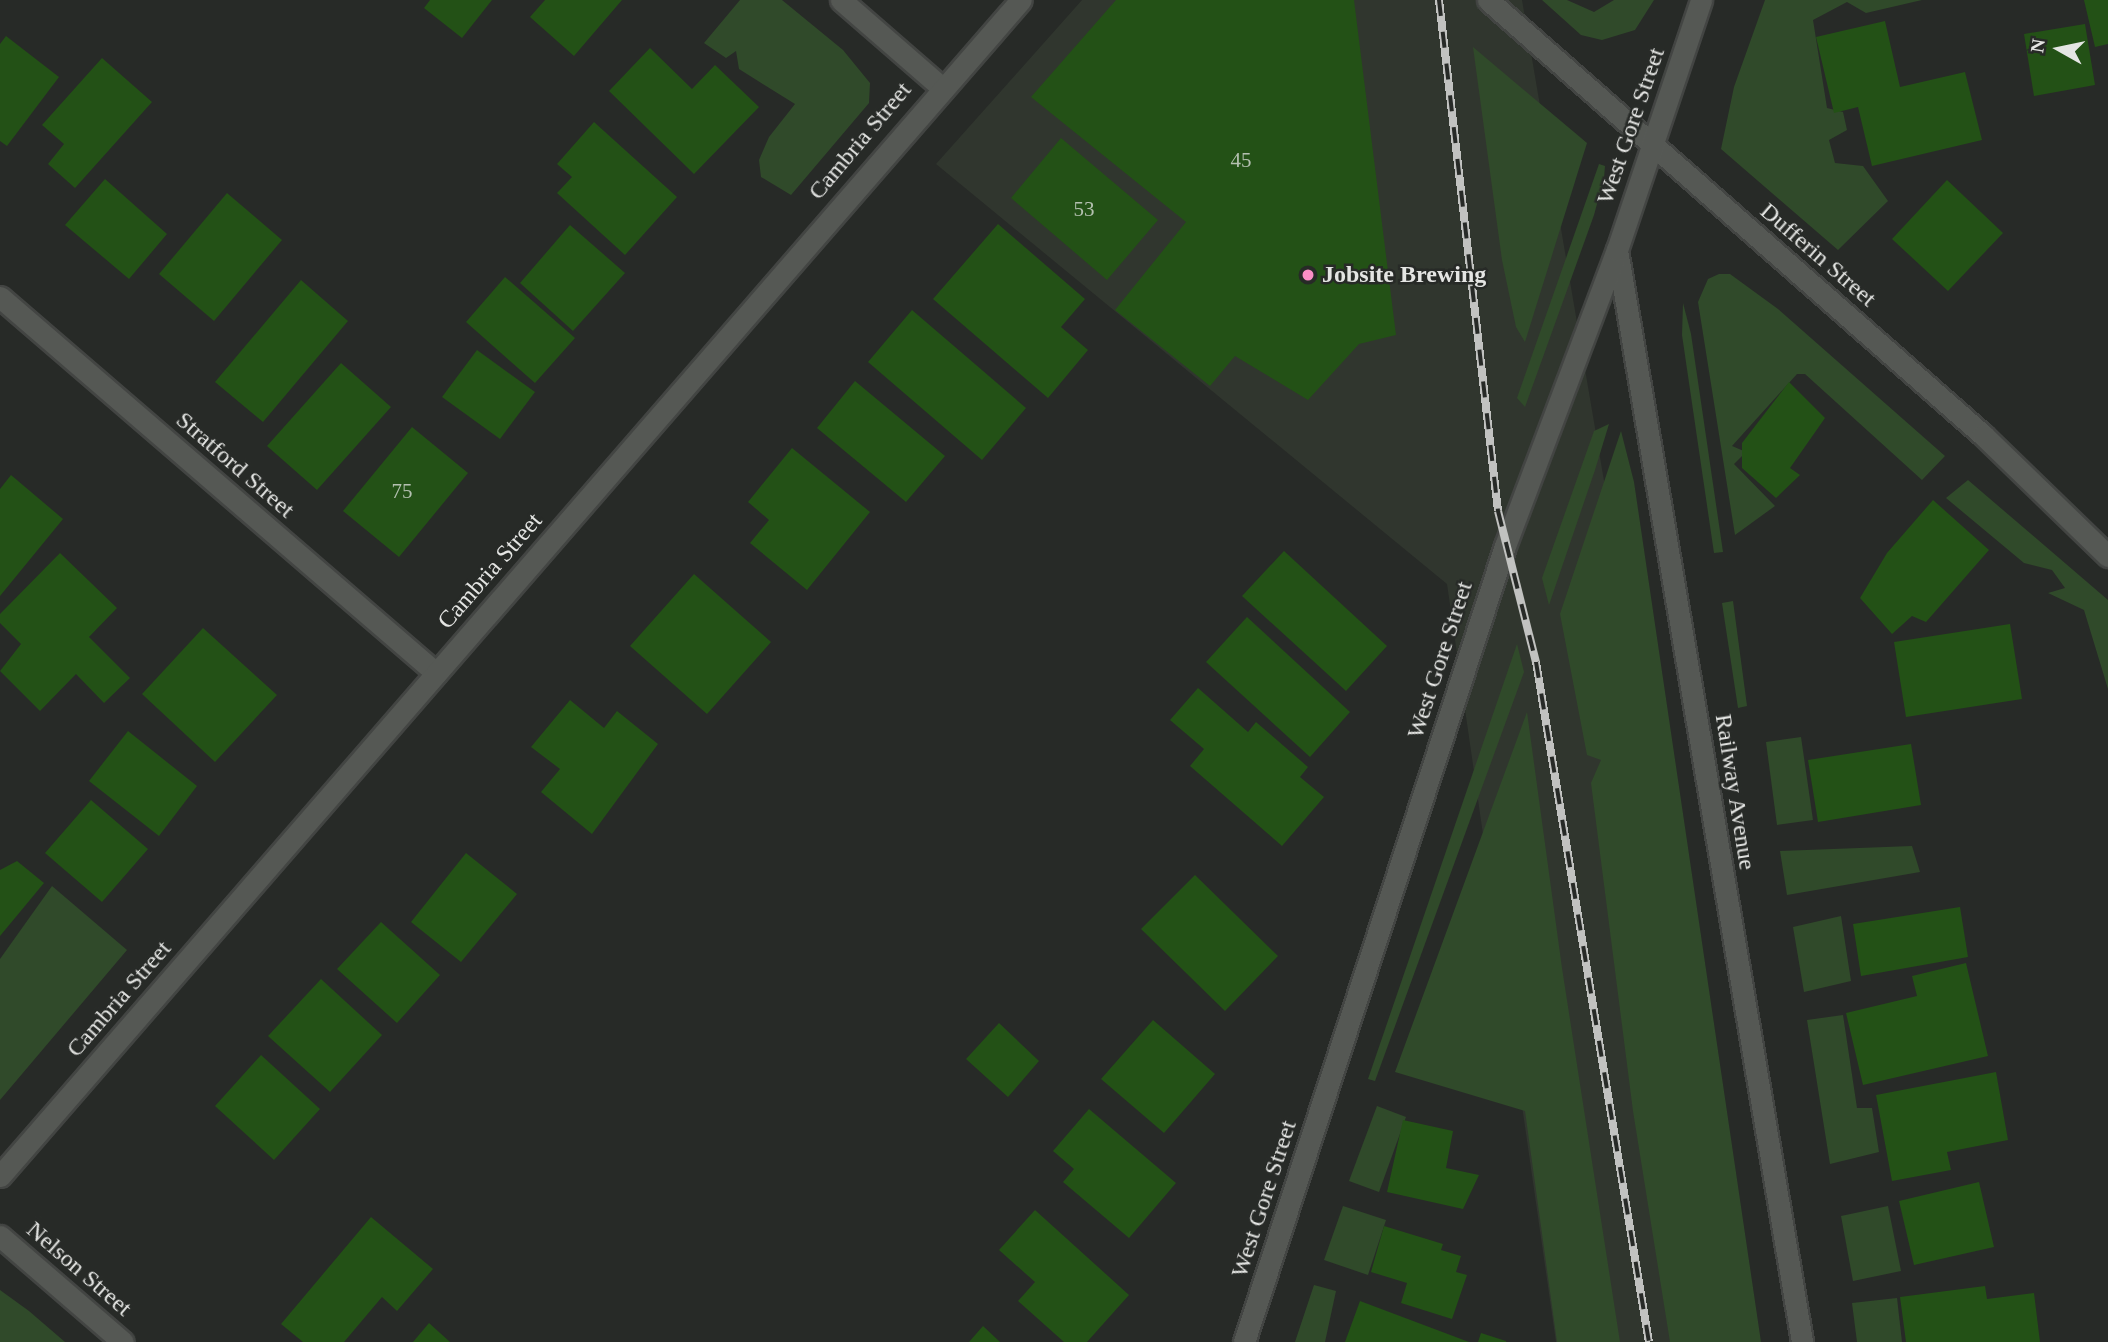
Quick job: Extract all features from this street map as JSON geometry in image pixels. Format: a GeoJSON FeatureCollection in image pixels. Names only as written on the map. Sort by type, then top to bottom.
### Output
{"type":"FeatureCollection","features":[{"type":"Feature","properties":{"kind":"street"},"geometry":{"type":"LineString","coordinates":[[841,0],[941,87]]}},
{"type":"Feature","properties":{"kind":"street","name":"Cambria Street"},"geometry":{"type":"LineString","coordinates":[[0,1176],[941,87],[1021,0]]}},
{"type":"Feature","properties":{"kind":"street","name":"Dufferin Street"},"geometry":{"type":"LineString","coordinates":[[1488,0],[1983,435],[2108,555]]}},
{"type":"Feature","properties":{"kind":"street","name":"West Gore Street"},"geometry":{"type":"LineString","coordinates":[[1244,1342],[1505,546],[1617,250],[1701,0]]}},
{"type":"Feature","properties":{"kind":"street","name":"Railway Avenue"},"geometry":{"type":"LineString","coordinates":[[1617,250],[1802,1342]]}},
{"type":"Feature","properties":{"kind":"street","name":"Stratford Street"},"geometry":{"type":"LineString","coordinates":[[0,297],[436,673]]}},
{"type":"Feature","properties":{"kind":"street","name":"Nelson Street"},"geometry":{"type":"LineString","coordinates":[[0,1236],[123,1342]]}},
{"type":"Feature","properties":{"kind":"shaded area"},"geometry":{"type":"Polygon","coordinates":[[[1082,0],[1522,0],[1751,1342],[1556,1342],[1447,584],[936,164],[1082,0]]]}},
{"type":"Feature","properties":{"kind":"green space"},"geometry":{"type":"Polygon","coordinates":[[[740,0],[782,0],[843,50],[870,83],[869,103],[791,195],[761,177],[759,160],[769,137],[795,104],[739,69],[736,51],[726,58],[704,43],[740,0]]]}},
{"type":"Feature","properties":{"kind":"green space"},"geometry":{"type":"Polygon","coordinates":[[[1542,0],[1567,0],[1594,12],[1614,0],[1654,0],[1635,30],[1602,40],[1581,35],[1542,0]]]}},
{"type":"Feature","properties":{"kind":"green space"},"geometry":{"type":"Polygon","coordinates":[[[1765,0],[1922,0],[1866,13],[1847,2],[1813,20],[1827,108],[1843,112],[1847,130],[1829,140],[1835,163],[1863,166],[1888,201],[1838,250],[1721,149],[1734,87],[1765,0]]]}},
{"type":"Feature","properties":{"kind":"green space"},"geometry":{"type":"Polygon","coordinates":[[[1473,47],[1587,143],[1525,342],[1516,327],[1502,260],[1473,47]]]}},
{"type":"Feature","properties":{"kind":"green space"},"geometry":{"type":"Polygon","coordinates":[[[1599,164],[1605,166],[1604,178],[1594,215],[1525,407],[1517,398],[1599,164]]]}},
{"type":"Feature","properties":{"kind":"green space"},"geometry":{"type":"Polygon","coordinates":[[[1719,274],[1730,274],[1778,309],[1945,456],[1922,480],[1805,374],[1797,374],[1732,446],[1746,452],[1734,464],[1775,506],[1735,535],[1698,302],[1708,279],[1719,274]]]}},
{"type":"Feature","properties":{"kind":"green space"},"geometry":{"type":"Polygon","coordinates":[[[1683,303],[1691,334],[1723,552],[1714,553],[1682,335],[1683,303]]]}},
{"type":"Feature","properties":{"kind":"green space"},"geometry":{"type":"Polygon","coordinates":[[[1609,424],[1549,605],[1542,578],[1594,431],[1609,424]]]}},
{"type":"Feature","properties":{"kind":"green space"},"geometry":{"type":"Polygon","coordinates":[[[1621,431],[1634,482],[1761,1342],[1670,1342],[1633,1111],[1591,783],[1601,760],[1587,755],[1560,614],[1621,431]]]}},
{"type":"Feature","properties":{"kind":"green space"},"geometry":{"type":"Polygon","coordinates":[[[1968,480],[2108,600],[2108,689],[2084,610],[2048,593],[2065,588],[2052,570],[2024,563],[1946,498],[1968,480]]]}},
{"type":"Feature","properties":{"kind":"green space"},"geometry":{"type":"Polygon","coordinates":[[[1733,601],[1747,706],[1738,708],[1722,603],[1733,601]]]}},
{"type":"Feature","properties":{"kind":"green space"},"geometry":{"type":"Polygon","coordinates":[[[1517,644],[1524,672],[1375,1081],[1368,1079],[1517,644]]]}},
{"type":"Feature","properties":{"kind":"green space"},"geometry":{"type":"Polygon","coordinates":[[[1527,712],[1562,968],[1620,1342],[1557,1342],[1525,1111],[1395,1072],[1527,712]]]}},
{"type":"Feature","properties":{"kind":"green space"},"geometry":{"type":"Polygon","coordinates":[[[1801,737],[1813,820],[1777,825],[1766,742],[1801,737]]]}},
{"type":"Feature","properties":{"kind":"green space"},"geometry":{"type":"Polygon","coordinates":[[[1912,846],[1920,872],[1787,895],[1780,851],[1912,846]]]}},
{"type":"Feature","properties":{"kind":"green space"},"geometry":{"type":"Polygon","coordinates":[[[52,886],[127,950],[0,1100],[0,959],[52,886]]]}},
{"type":"Feature","properties":{"kind":"green space"},"geometry":{"type":"Polygon","coordinates":[[[1841,916],[1851,981],[1804,992],[1793,927],[1841,916]]]}},
{"type":"Feature","properties":{"kind":"green space"},"geometry":{"type":"Polygon","coordinates":[[[1843,1015],[1857,1108],[1872,1108],[1879,1152],[1830,1164],[1807,1020],[1843,1015]]]}},
{"type":"Feature","properties":{"kind":"green space"},"geometry":{"type":"Polygon","coordinates":[[[1377,1106],[1406,1117],[1379,1192],[1349,1181],[1377,1106]]]}},
{"type":"Feature","properties":{"kind":"green space"},"geometry":{"type":"Polygon","coordinates":[[[1343,1206],[1386,1220],[1368,1275],[1324,1260],[1343,1206]]]}},
{"type":"Feature","properties":{"kind":"green space"},"geometry":{"type":"Polygon","coordinates":[[[1888,1206],[1901,1271],[1853,1281],[1841,1216],[1888,1206]]]}},
{"type":"Feature","properties":{"kind":"green space"},"geometry":{"type":"Polygon","coordinates":[[[1314,1285],[1336,1291],[1325,1342],[1295,1342],[1314,1285]]]}},
{"type":"Feature","properties":{"kind":"green space"},"geometry":{"type":"Polygon","coordinates":[[[0,1290],[29,1311],[65,1342],[0,1342],[0,1290]]]}},
{"type":"Feature","properties":{"kind":"green space"},"geometry":{"type":"Polygon","coordinates":[[[1897,1298],[1902,1342],[1857,1342],[1852,1303],[1897,1298]]]}},
{"type":"Feature","properties":{"kind":"building"},"geometry":{"type":"Polygon","coordinates":[[[430,0],[492,0],[462,38],[424,8],[430,0]]]}},
{"type":"Feature","properties":{"kind":"building"},"geometry":{"type":"Polygon","coordinates":[[[545,0],[622,0],[574,56],[530,17],[545,0]]]}},
{"type":"Feature","properties":{"kind":"building"},"geometry":{"type":"Polygon","coordinates":[[[1116,0],[1354,0],[1396,335],[1359,344],[1308,400],[1235,356],[1210,386],[1115,310],[1186,222],[1031,97],[1116,0]]]}},
{"type":"Feature","properties":{"kind":"building"},"geometry":{"type":"Polygon","coordinates":[[[2084,0],[2108,0],[2108,44],[2095,47],[2084,0]]]}},
{"type":"Feature","properties":{"kind":"building"},"geometry":{"type":"Polygon","coordinates":[[[1885,21],[1900,87],[1965,72],[1982,140],[1872,166],[1858,107],[1834,113],[1816,37],[1885,21]]]}},
{"type":"Feature","properties":{"kind":"building"},"geometry":{"type":"Polygon","coordinates":[[[2085,24],[2095,85],[2034,96],[2024,34],[2085,24]]]}},
{"type":"Feature","properties":{"kind":"building"},"geometry":{"type":"Polygon","coordinates":[[[6,36],[59,77],[7,146],[0,141],[0,44],[6,36]]]}},
{"type":"Feature","properties":{"kind":"building"},"geometry":{"type":"Polygon","coordinates":[[[650,48],[692,89],[715,65],[759,107],[694,174],[609,91],[650,48]]]}},
{"type":"Feature","properties":{"kind":"building"},"geometry":{"type":"Polygon","coordinates":[[[102,58],[152,102],[75,188],[48,164],[64,144],[42,125],[102,58]]]}},
{"type":"Feature","properties":{"kind":"building"},"geometry":{"type":"Polygon","coordinates":[[[594,122],[677,197],[625,255],[557,193],[572,177],[557,164],[594,122]]]}},
{"type":"Feature","properties":{"kind":"building"},"geometry":{"type":"Polygon","coordinates":[[[1061,138],[1158,220],[1107,280],[1011,198],[1061,138]]]}},
{"type":"Feature","properties":{"kind":"building"},"geometry":{"type":"Polygon","coordinates":[[[105,179],[167,234],[129,279],[65,225],[105,179]]]}},
{"type":"Feature","properties":{"kind":"building"},"geometry":{"type":"Polygon","coordinates":[[[1947,180],[2003,233],[1948,291],[1892,239],[1947,180]]]}},
{"type":"Feature","properties":{"kind":"building"},"geometry":{"type":"Polygon","coordinates":[[[227,193],[282,240],[214,321],[159,274],[227,193]]]}},
{"type":"Feature","properties":{"kind":"building"},"geometry":{"type":"Polygon","coordinates":[[[998,224],[1085,299],[1061,327],[1088,350],[1048,398],[933,299],[998,224]]]}},
{"type":"Feature","properties":{"kind":"building"},"geometry":{"type":"Polygon","coordinates":[[[570,225],[625,273],[573,331],[520,283],[570,225]]]}},
{"type":"Feature","properties":{"kind":"building"},"geometry":{"type":"Polygon","coordinates":[[[505,277],[575,338],[535,383],[466,322],[505,277]]]}},
{"type":"Feature","properties":{"kind":"building"},"geometry":{"type":"Polygon","coordinates":[[[301,280],[348,321],[263,422],[215,382],[301,280]]]}},
{"type":"Feature","properties":{"kind":"building"},"geometry":{"type":"Polygon","coordinates":[[[912,310],[1026,408],[982,460],[868,362],[912,310]]]}},
{"type":"Feature","properties":{"kind":"building"},"geometry":{"type":"Polygon","coordinates":[[[477,350],[535,392],[500,439],[442,397],[477,350]]]}},
{"type":"Feature","properties":{"kind":"building"},"geometry":{"type":"Polygon","coordinates":[[[341,363],[391,407],[317,490],[267,446],[341,363]]]}},
{"type":"Feature","properties":{"kind":"building"},"geometry":{"type":"Polygon","coordinates":[[[855,381],[945,456],[906,502],[817,428],[855,381]]]}},
{"type":"Feature","properties":{"kind":"building"},"geometry":{"type":"Polygon","coordinates":[[[1789,382],[1825,418],[1790,468],[1800,475],[1776,498],[1742,468],[1742,443],[1789,382]]]}},
{"type":"Feature","properties":{"kind":"building"},"geometry":{"type":"Polygon","coordinates":[[[412,427],[468,473],[399,557],[343,511],[412,427]]]}},
{"type":"Feature","properties":{"kind":"building"},"geometry":{"type":"Polygon","coordinates":[[[792,448],[870,512],[807,590],[750,543],[769,520],[748,502],[792,448]]]}},
{"type":"Feature","properties":{"kind":"building"},"geometry":{"type":"Polygon","coordinates":[[[11,475],[63,519],[0,596],[0,489],[11,475]]]}},
{"type":"Feature","properties":{"kind":"building"},"geometry":{"type":"Polygon","coordinates":[[[1933,500],[1989,550],[1926,622],[1912,616],[1892,634],[1860,598],[1887,553],[1933,500]]]}},
{"type":"Feature","properties":{"kind":"building"},"geometry":{"type":"Polygon","coordinates":[[[1284,551],[1387,646],[1346,691],[1242,596],[1284,551]]]}},
{"type":"Feature","properties":{"kind":"building"},"geometry":{"type":"Polygon","coordinates":[[[60,553],[117,608],[89,637],[130,678],[104,703],[76,674],[40,711],[0,671],[21,644],[0,623],[0,614],[60,553]]]}},
{"type":"Feature","properties":{"kind":"building"},"geometry":{"type":"Polygon","coordinates":[[[694,574],[771,642],[707,714],[630,646],[694,574]]]}},
{"type":"Feature","properties":{"kind":"building"},"geometry":{"type":"Polygon","coordinates":[[[1247,617],[1350,712],[1310,757],[1206,662],[1247,617]]]}},
{"type":"Feature","properties":{"kind":"building"},"geometry":{"type":"Polygon","coordinates":[[[2010,624],[2022,699],[1906,717],[1894,642],[2010,624]]]}},
{"type":"Feature","properties":{"kind":"building"},"geometry":{"type":"Polygon","coordinates":[[[203,628],[277,695],[215,762],[142,694],[203,628]]]}},
{"type":"Feature","properties":{"kind":"building"},"geometry":{"type":"Polygon","coordinates":[[[1198,688],[1248,732],[1256,722],[1308,767],[1300,777],[1324,797],[1282,846],[1190,766],[1204,749],[1170,720],[1198,688]]]}},
{"type":"Feature","properties":{"kind":"building"},"geometry":{"type":"Polygon","coordinates":[[[570,700],[604,728],[617,711],[658,744],[592,834],[541,792],[560,769],[531,747],[570,700]]]}},
{"type":"Feature","properties":{"kind":"building"},"geometry":{"type":"Polygon","coordinates":[[[128,731],[197,786],[159,836],[89,781],[128,731]]]}},
{"type":"Feature","properties":{"kind":"building"},"geometry":{"type":"Polygon","coordinates":[[[1911,744],[1921,805],[1818,822],[1808,760],[1911,744]]]}},
{"type":"Feature","properties":{"kind":"building"},"geometry":{"type":"Polygon","coordinates":[[[91,800],[148,849],[102,902],[45,853],[91,800]]]}},
{"type":"Feature","properties":{"kind":"building"},"geometry":{"type":"Polygon","coordinates":[[[466,853],[517,894],[461,962],[411,922],[466,853]]]}},
{"type":"Feature","properties":{"kind":"building"},"geometry":{"type":"Polygon","coordinates":[[[17,861],[44,883],[0,936],[0,870],[17,861]]]}},
{"type":"Feature","properties":{"kind":"building"},"geometry":{"type":"Polygon","coordinates":[[[1195,875],[1278,956],[1225,1011],[1141,929],[1195,875]]]}},
{"type":"Feature","properties":{"kind":"building"},"geometry":{"type":"Polygon","coordinates":[[[1960,907],[1968,957],[1861,976],[1853,924],[1960,907]]]}},
{"type":"Feature","properties":{"kind":"building"},"geometry":{"type":"Polygon","coordinates":[[[381,922],[440,975],[397,1023],[337,969],[381,922]]]}},
{"type":"Feature","properties":{"kind":"building"},"geometry":{"type":"Polygon","coordinates":[[[1966,963],[1988,1056],[1863,1085],[1846,1013],[1917,996],[1912,976],[1966,963]]]}},
{"type":"Feature","properties":{"kind":"building"},"geometry":{"type":"Polygon","coordinates":[[[321,979],[382,1035],[330,1092],[268,1036],[321,979]]]}},
{"type":"Feature","properties":{"kind":"building"},"geometry":{"type":"Polygon","coordinates":[[[1153,1020],[1215,1074],[1164,1133],[1101,1079],[1153,1020]]]}},
{"type":"Feature","properties":{"kind":"building"},"geometry":{"type":"Polygon","coordinates":[[[999,1023],[1039,1061],[1008,1097],[966,1059],[999,1023]]]}},
{"type":"Feature","properties":{"kind":"building"},"geometry":{"type":"Polygon","coordinates":[[[261,1055],[320,1109],[274,1160],[215,1106],[261,1055]]]}},
{"type":"Feature","properties":{"kind":"building"},"geometry":{"type":"Polygon","coordinates":[[[1996,1072],[2008,1140],[1947,1152],[1951,1170],[1892,1181],[1876,1095],[1996,1072]]]}},
{"type":"Feature","properties":{"kind":"building"},"geometry":{"type":"Polygon","coordinates":[[[1089,1109],[1176,1183],[1129,1238],[1063,1182],[1074,1169],[1053,1151],[1089,1109]]]}},
{"type":"Feature","properties":{"kind":"building"},"geometry":{"type":"Polygon","coordinates":[[[1403,1120],[1453,1131],[1446,1168],[1479,1175],[1463,1209],[1387,1192],[1403,1120]]]}},
{"type":"Feature","properties":{"kind":"building"},"geometry":{"type":"Polygon","coordinates":[[[1979,1182],[1994,1247],[1914,1265],[1899,1201],[1979,1182]]]}},
{"type":"Feature","properties":{"kind":"building"},"geometry":{"type":"Polygon","coordinates":[[[1035,1210],[1129,1295],[1087,1342],[1064,1342],[1018,1301],[1035,1282],[999,1250],[1035,1210]]]}},
{"type":"Feature","properties":{"kind":"building"},"geometry":{"type":"Polygon","coordinates":[[[371,1217],[433,1269],[397,1311],[382,1297],[344,1342],[303,1342],[281,1324],[371,1217]]]}},
{"type":"Feature","properties":{"kind":"building"},"geometry":{"type":"Polygon","coordinates":[[[1384,1226],[1443,1244],[1441,1250],[1461,1256],[1456,1272],[1467,1275],[1452,1319],[1401,1303],[1407,1283],[1371,1272],[1384,1226]]]}},
{"type":"Feature","properties":{"kind":"building"},"geometry":{"type":"Polygon","coordinates":[[[1985,1286],[1987,1299],[2034,1293],[2040,1342],[1906,1342],[1900,1297],[1985,1286]]]}},
{"type":"Feature","properties":{"kind":"building"},"geometry":{"type":"Polygon","coordinates":[[[1360,1301],[1469,1342],[1345,1342],[1360,1301]]]}},
{"type":"Feature","properties":{"kind":"building"},"geometry":{"type":"Polygon","coordinates":[[[429,1323],[450,1342],[413,1342],[429,1323]]]}},
{"type":"Feature","properties":{"kind":"building"},"geometry":{"type":"Polygon","coordinates":[[[983,1326],[1000,1342],[969,1342],[983,1326]]]}},
{"type":"Feature","properties":{"kind":"building"},"geometry":{"type":"Polygon","coordinates":[[[1481,1333],[1506,1341],[1506,1342],[1478,1342],[1481,1333]]]}},
{"type":"Feature","properties":{"kind":"railway"},"geometry":{"type":"LineString","coordinates":[[1439,0],[1498,511],[1536,662],[1649,1342]]}},
{"type":"Feature","properties":{"kind":"place","name":"Jobsite Brewing"},"geometry":{"type":"Point","coordinates":[1308,275]}}]}
